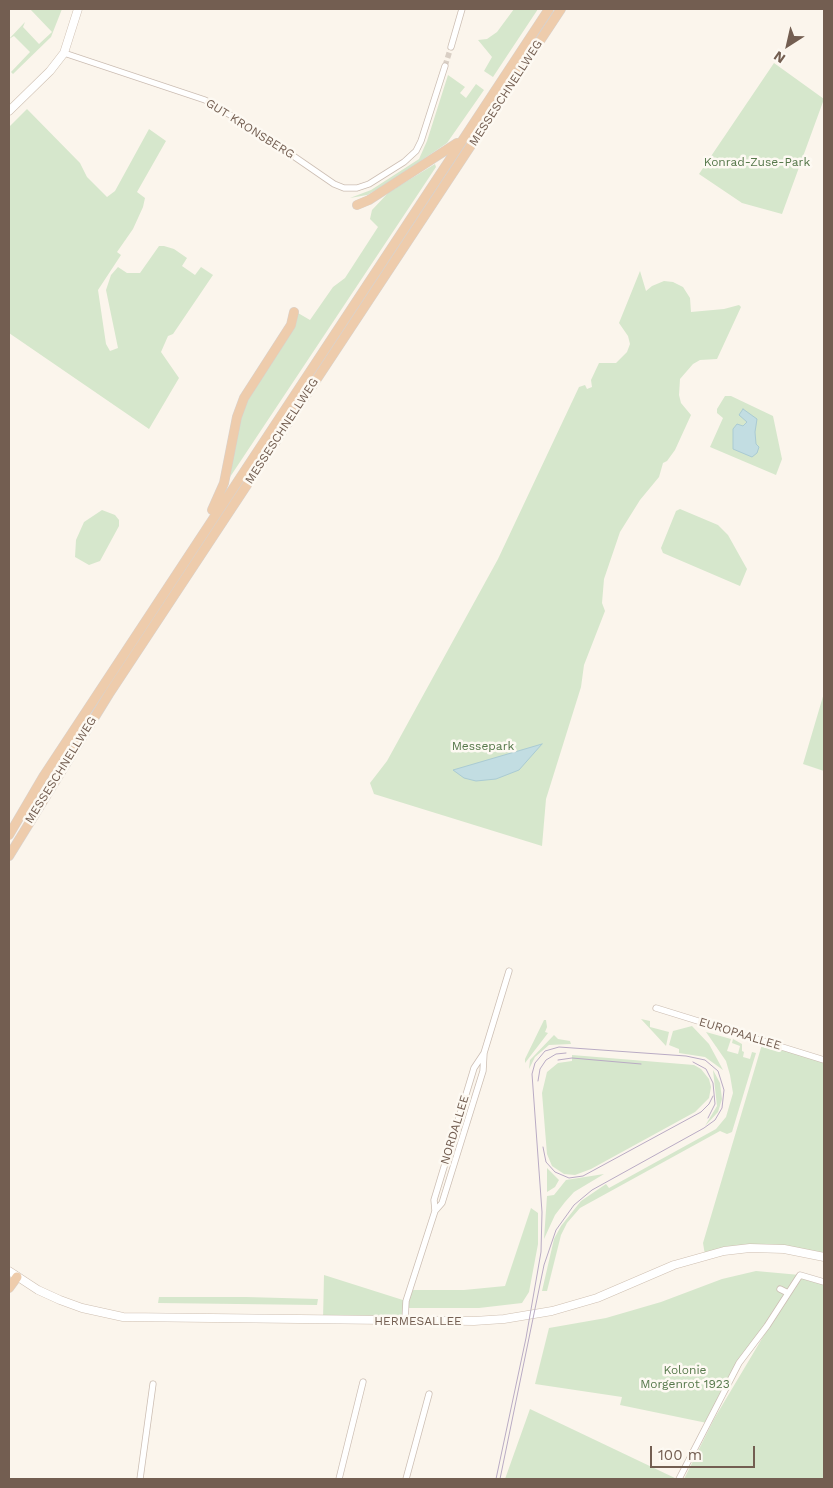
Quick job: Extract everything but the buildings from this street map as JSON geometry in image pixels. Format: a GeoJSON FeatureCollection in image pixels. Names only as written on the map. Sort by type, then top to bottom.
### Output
{"type":"FeatureCollection","features":[{"type":"Feature","properties":{"kind":"highway","name":"MESSESCHNELLWEG"},"geometry":{"type":"LineString","coordinates":[[9,835],[43,776],[549,9]]}},
{"type":"Feature","properties":{"kind":"highway","name":"MESSESCHNELLWEG"},"geometry":{"type":"LineString","coordinates":[[9,856],[94,717],[561,9]]}},
{"type":"Feature","properties":{"kind":"highway"},"geometry":{"type":"LineString","coordinates":[[357,205],[369,200],[462,140]]}},
{"type":"Feature","properties":{"kind":"highway"},"geometry":{"type":"LineString","coordinates":[[202,535],[224,482],[236,417],[244,398],[291,325],[294,312]]}},
{"type":"Feature","properties":{"kind":"highway"},"geometry":{"type":"LineString","coordinates":[[9,1288],[18,1277]]}},
{"type":"Feature","properties":{"kind":"main road"},"geometry":{"type":"LineString","coordinates":[[9,111],[50,71],[64,53],[78,9]]}},
{"type":"Feature","properties":{"kind":"main road","name":"HERMESALLEE"},"geometry":{"type":"LineString","coordinates":[[9,1271],[60,1300],[82,1308],[123,1317],[405,1321],[504,1319],[552,1311],[597,1298],[674,1265],[724,1251],[750,1248],[784,1249],[824,1257]]}},
{"type":"Feature","properties":{"kind":"street"},"geometry":{"type":"LineString","coordinates":[[451,47],[462,9]]}},
{"type":"Feature","properties":{"kind":"street","name":"GUT KRONSBERG"},"geometry":{"type":"LineString","coordinates":[[64,53],[205,100],[257,131],[334,184],[344,188],[357,188],[369,184],[404,162],[416,151],[421,141],[445,66]]}},
{"type":"Feature","properties":{"kind":"street","name":"NORDALLEE"},"geometry":{"type":"LineString","coordinates":[[435,1211],[442,1203],[480,1081],[484,1053],[509,971]]}},
{"type":"Feature","properties":{"kind":"street","name":"EUROPAALLEE"},"geometry":{"type":"LineString","coordinates":[[656,1008],[824,1060]]}},
{"type":"Feature","properties":{"kind":"street","name":"NORDALLEE"},"geometry":{"type":"LineString","coordinates":[[405,1321],[406,1301],[435,1211],[434,1200],[474,1068],[484,1053]]}},
{"type":"Feature","properties":{"kind":"street"},"geometry":{"type":"LineString","coordinates":[[678,1479],[738,1363],[767,1326],[800,1275],[824,1282]]}},
{"type":"Feature","properties":{"kind":"street"},"geometry":{"type":"LineString","coordinates":[[780,1289],[788,1293]]}},
{"type":"Feature","properties":{"kind":"street"},"geometry":{"type":"LineString","coordinates":[[339,1479],[363,1382]]}},
{"type":"Feature","properties":{"kind":"street"},"geometry":{"type":"LineString","coordinates":[[140,1479],[154,1384]]}},
{"type":"Feature","properties":{"kind":"street"},"geometry":{"type":"LineString","coordinates":[[406,1479],[429,1394]]}},
{"type":"Feature","properties":{"kind":"green space"},"geometry":{"type":"Polygon","coordinates":[[[30,9],[62,9],[51,37],[13,74],[11,72],[30,52],[14,36],[9,39],[25,22],[23,27],[39,44],[52,32],[30,9]]]}},
{"type":"Feature","properties":{"kind":"green space"},"geometry":{"type":"Polygon","coordinates":[[[514,9],[538,9],[493,77],[484,71],[492,57],[478,40],[487,39],[497,32],[514,9]]]}},
{"type":"Feature","properties":{"kind":"green space","name":"Konrad-Zuse-Park"},"geometry":{"type":"Polygon","coordinates":[[[774,63],[824,99],[782,214],[742,203],[699,174],[774,63]]]}},
{"type":"Feature","properties":{"kind":"green space"},"geometry":{"type":"Polygon","coordinates":[[[448,75],[465,87],[460,93],[466,98],[476,84],[484,90],[447,143],[384,186],[367,195],[350,198],[371,190],[419,159],[427,141],[448,75]]]}},
{"type":"Feature","properties":{"kind":"green space"},"geometry":{"type":"Polygon","coordinates":[[[27,109],[80,163],[87,177],[107,197],[115,191],[149,129],[166,141],[137,192],[145,198],[133,229],[117,252],[121,255],[98,290],[106,344],[110,351],[118,348],[106,290],[111,275],[118,267],[127,273],[140,273],[159,246],[164,246],[174,249],[187,258],[182,266],[195,275],[201,267],[213,275],[173,334],[168,336],[161,352],[179,378],[149,429],[9,333],[9,127],[27,109]]]}},
{"type":"Feature","properties":{"kind":"green space"},"geometry":{"type":"Polygon","coordinates":[[[435,164],[436,167],[230,477],[239,420],[246,400],[296,322],[298,313],[310,320],[333,287],[345,278],[378,227],[370,219],[372,210],[389,192],[435,164]]]}},
{"type":"Feature","properties":{"kind":"green space","name":"Messepark"},"geometry":{"type":"Polygon","coordinates":[[[640,271],[646,291],[664,281],[673,282],[683,287],[690,298],[691,312],[724,309],[739,305],[741,307],[717,359],[700,360],[693,364],[680,379],[679,395],[681,403],[691,415],[675,450],[667,461],[663,463],[659,477],[640,500],[620,532],[604,579],[602,603],[605,611],[584,665],[581,687],[546,799],[542,846],[374,794],[370,783],[387,761],[498,559],[579,387],[585,385],[587,389],[592,387],[591,380],[599,363],[616,363],[627,352],[630,344],[628,336],[619,323],[640,271]]]}},
{"type":"Feature","properties":{"kind":"green space"},"geometry":{"type":"Polygon","coordinates":[[[725,396],[731,396],[773,416],[782,459],[776,475],[710,447],[723,418],[717,413],[717,409],[725,396]]]}},
{"type":"Feature","properties":{"kind":"green space"},"geometry":{"type":"Polygon","coordinates":[[[680,509],[718,525],[728,535],[747,569],[740,586],[663,553],[661,548],[676,511],[680,509]]]}},
{"type":"Feature","properties":{"kind":"green space"},"geometry":{"type":"Polygon","coordinates":[[[102,510],[115,515],[119,520],[119,526],[100,561],[89,565],[75,557],[76,540],[84,522],[102,510]]]}},
{"type":"Feature","properties":{"kind":"green space"},"geometry":{"type":"Polygon","coordinates":[[[824,693],[824,771],[803,764],[824,693]]]}},
{"type":"Feature","properties":{"kind":"green space"},"geometry":{"type":"Polygon","coordinates":[[[641,1019],[650,1021],[650,1027],[669,1032],[666,1046],[641,1019]]]}},
{"type":"Feature","properties":{"kind":"green space"},"geometry":{"type":"Polygon","coordinates":[[[544,1020],[546,1020],[547,1027],[545,1032],[548,1033],[525,1063],[525,1059],[544,1020]]]}},
{"type":"Feature","properties":{"kind":"green space"},"geometry":{"type":"Polygon","coordinates":[[[692,1026],[709,1044],[723,1070],[705,1057],[679,1053],[679,1049],[669,1045],[673,1031],[692,1026]]]}},
{"type":"Feature","properties":{"kind":"green space"},"geometry":{"type":"Polygon","coordinates":[[[706,1032],[731,1039],[727,1051],[738,1054],[740,1046],[732,1043],[733,1039],[742,1044],[743,1057],[750,1059],[752,1052],[756,1053],[732,1132],[727,1134],[720,1131],[580,1208],[567,1223],[561,1235],[547,1291],[542,1291],[554,1239],[561,1226],[581,1201],[606,1184],[609,1188],[716,1129],[726,1117],[733,1093],[730,1075],[726,1061],[706,1032]]]}},
{"type":"Feature","properties":{"kind":"green space"},"geometry":{"type":"Polygon","coordinates":[[[554,1035],[558,1039],[570,1041],[571,1044],[549,1045],[535,1057],[529,1069],[530,1060],[554,1035]]]}},
{"type":"Feature","properties":{"kind":"green space"},"geometry":{"type":"Polygon","coordinates":[[[763,1041],[824,1060],[824,1257],[783,1249],[705,1255],[703,1243],[763,1041]]]}},
{"type":"Feature","properties":{"kind":"green space"},"geometry":{"type":"Polygon","coordinates":[[[572,1055],[694,1065],[701,1069],[709,1079],[711,1087],[709,1098],[695,1112],[591,1169],[575,1175],[564,1174],[552,1166],[547,1154],[542,1093],[547,1072],[558,1063],[572,1061],[572,1055]]]}},
{"type":"Feature","properties":{"kind":"green space"},"geometry":{"type":"Polygon","coordinates":[[[713,1070],[720,1083],[722,1099],[718,1112],[705,1126],[717,1106],[713,1070]]]}},
{"type":"Feature","properties":{"kind":"green space"},"geometry":{"type":"Polygon","coordinates":[[[547,1168],[559,1180],[555,1187],[547,1192],[547,1168]]]}},
{"type":"Feature","properties":{"kind":"green space"},"geometry":{"type":"Polygon","coordinates":[[[604,1174],[574,1192],[555,1215],[544,1239],[547,1196],[554,1195],[566,1180],[604,1174]]]}},
{"type":"Feature","properties":{"kind":"green space"},"geometry":{"type":"Polygon","coordinates":[[[531,1208],[538,1213],[538,1244],[529,1292],[522,1303],[479,1308],[406,1308],[405,1321],[323,1320],[324,1275],[406,1301],[410,1290],[464,1290],[505,1286],[531,1208]]]}},
{"type":"Feature","properties":{"kind":"green space","name":"Kolonie Morgenrot 1923"},"geometry":{"type":"Polygon","coordinates":[[[756,1271],[800,1275],[824,1283],[824,1479],[684,1479],[714,1419],[788,1295],[739,1363],[707,1423],[620,1405],[622,1397],[535,1384],[549,1328],[606,1318],[661,1302],[722,1279],[756,1271]]]}},
{"type":"Feature","properties":{"kind":"green space"},"geometry":{"type":"Polygon","coordinates":[[[159,1297],[318,1299],[317,1305],[158,1303],[159,1297]]]}},
{"type":"Feature","properties":{"kind":"green space"},"geometry":{"type":"Polygon","coordinates":[[[530,1409],[677,1479],[505,1479],[530,1409]]]}},
{"type":"Feature","properties":{"kind":"water"},"geometry":{"type":"Polygon","coordinates":[[[743,409],[757,419],[755,432],[756,444],[759,447],[757,453],[752,457],[733,449],[733,429],[737,424],[743,426],[747,422],[739,415],[743,409]]]}},
{"type":"Feature","properties":{"kind":"water"},"geometry":{"type":"Polygon","coordinates":[[[542,744],[519,770],[496,779],[476,781],[464,778],[453,770],[542,744]]]}},
{"type":"Feature","properties":{"kind":"tunnel"},"geometry":{"type":"LineString","coordinates":[[445,66],[451,47]]}},
{"type":"Feature","properties":{"kind":"tram line"},"geometry":{"type":"LineString","coordinates":[[496,1479],[526,1338],[541,1252],[542,1212],[532,1074],[535,1063],[545,1051],[559,1047],[686,1056],[705,1060],[718,1071],[724,1090],[722,1108],[715,1120],[704,1128],[592,1190],[574,1205],[556,1230],[544,1265],[500,1479]]}},
{"type":"Feature","properties":{"kind":"tram line"},"geometry":{"type":"LineString","coordinates":[[538,1081],[540,1069],[546,1060],[556,1054],[566,1053]]}},
{"type":"Feature","properties":{"kind":"tram line"},"geometry":{"type":"LineString","coordinates":[[558,1060],[572,1058],[641,1064]]}},
{"type":"Feature","properties":{"kind":"tram line"},"geometry":{"type":"LineString","coordinates":[[693,1062],[706,1069],[713,1083],[715,1104],[708,1118]]}},
{"type":"Feature","properties":{"kind":"tram line"},"geometry":{"type":"LineString","coordinates":[[543,1147],[546,1162],[555,1172],[569,1178],[583,1176],[701,1112],[709,1104],[713,1096]]}}]}
